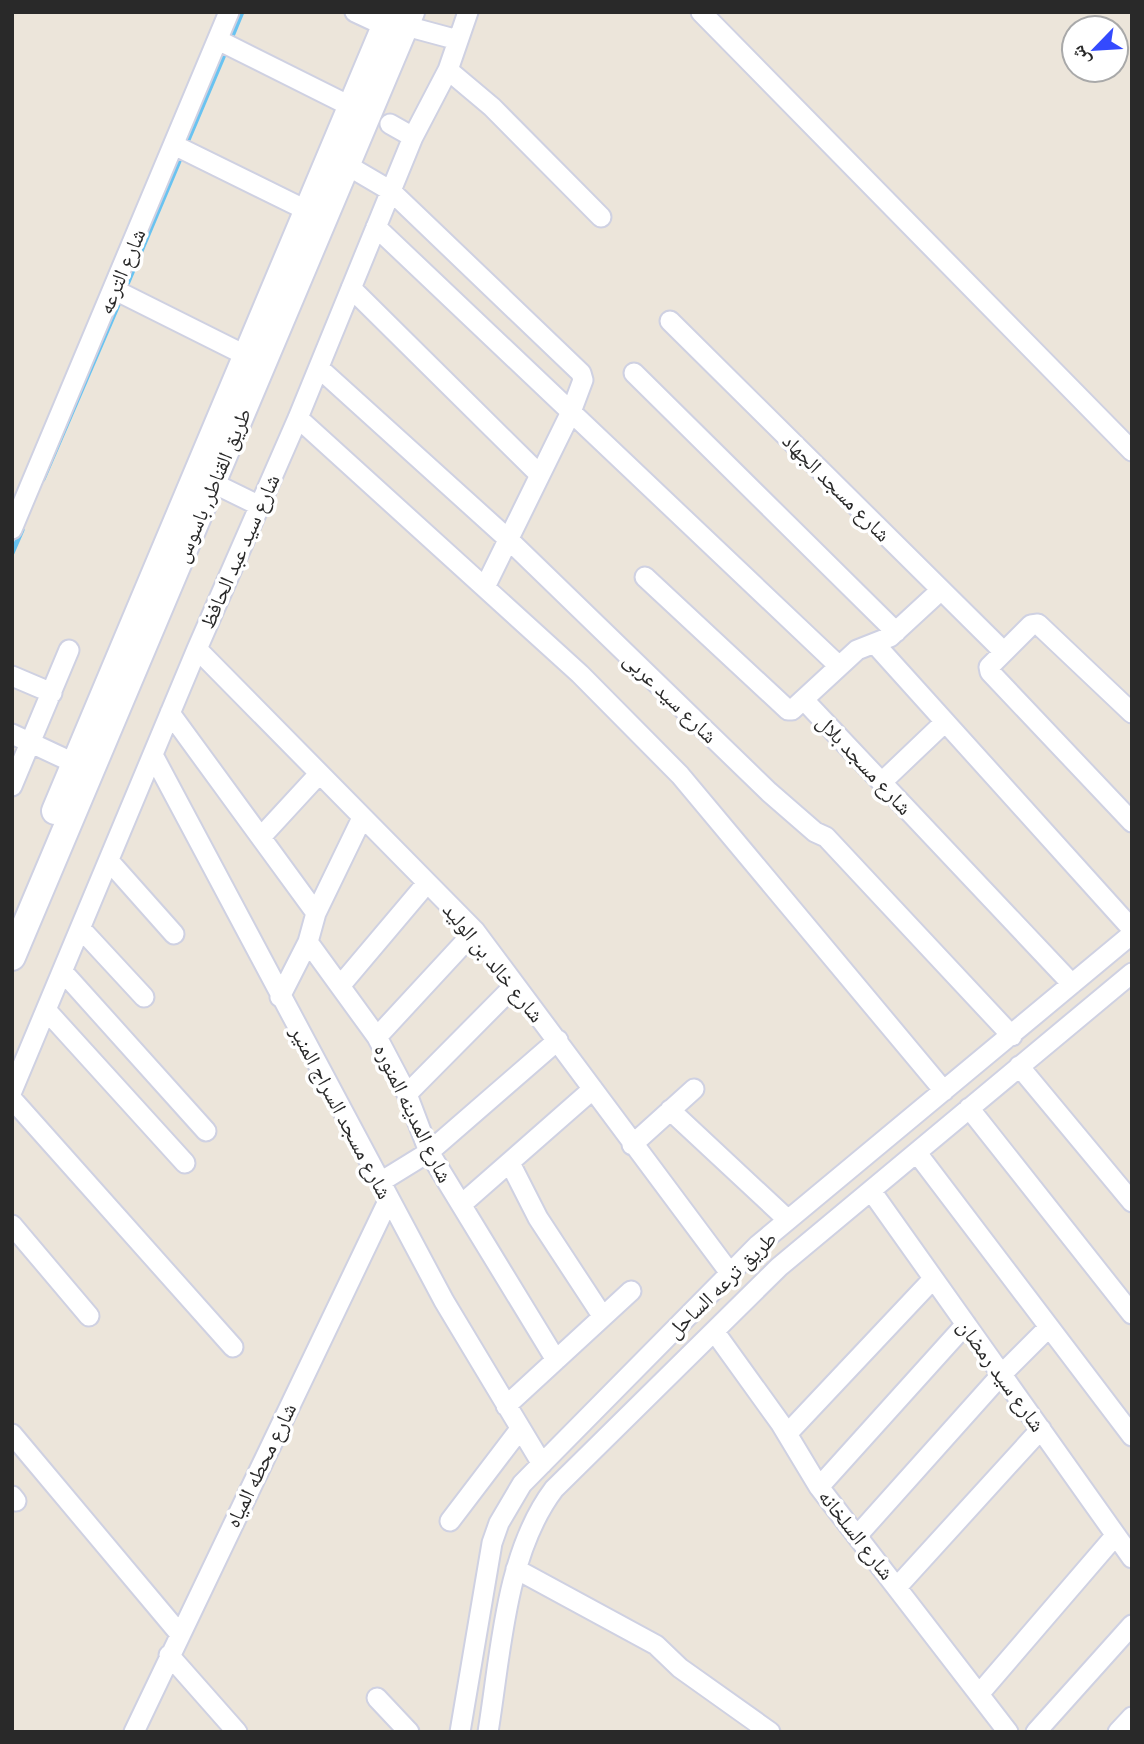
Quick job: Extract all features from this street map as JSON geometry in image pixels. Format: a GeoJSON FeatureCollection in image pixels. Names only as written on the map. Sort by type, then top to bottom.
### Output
{"type":"FeatureCollection","features":[{"type":"Feature","properties":{"kind":"main road","name":"طريق القناطر, باسوس"},"geometry":{"type":"LineString","coordinates":[[12,912],[350,106],[398,19]]}},
{"type":"Feature","properties":{"kind":"main road","name":"طريق القناطر, باسوس"},"geometry":{"type":"LineString","coordinates":[[12,957],[345,164],[398,19]]}},
{"type":"Feature","properties":{"kind":"street","name":"شارع الترعه"},"geometry":{"type":"LineString","coordinates":[[12,529],[229,12]]}},
{"type":"Feature","properties":{"kind":"street"},"geometry":{"type":"LineString","coordinates":[[355,12],[398,19],[458,40]]}},
{"type":"Feature","properties":{"kind":"street","name":"شارع سيد عبد الحافظ"},"geometry":{"type":"LineString","coordinates":[[12,1091],[64,974],[258,505],[319,368],[412,137],[448,70],[468,12]]}},
{"type":"Feature","properties":{"kind":"street"},"geometry":{"type":"LineString","coordinates":[[701,12],[1132,451]]}},
{"type":"Feature","properties":{"kind":"street"},"geometry":{"type":"LineString","coordinates":[[218,40],[350,106]]}},
{"type":"Feature","properties":{"kind":"street"},"geometry":{"type":"LineString","coordinates":[[448,70],[492,107],[601,217]]}},
{"type":"Feature","properties":{"kind":"street"},"geometry":{"type":"LineString","coordinates":[[390,124],[412,137]]}},
{"type":"Feature","properties":{"kind":"street"},"geometry":{"type":"LineString","coordinates":[[174,145],[306,210]]}},
{"type":"Feature","properties":{"kind":"street"},"geometry":{"type":"LineString","coordinates":[[345,164],[391,191],[580,373],[583,380],[571,412],[485,587]]}},
{"type":"Feature","properties":{"kind":"street"},"geometry":{"type":"LineString","coordinates":[[376,227],[839,666]]}},
{"type":"Feature","properties":{"kind":"street"},"geometry":{"type":"LineString","coordinates":[[351,288],[539,474]]}},
{"type":"Feature","properties":{"kind":"street"},"geometry":{"type":"LineString","coordinates":[[113,289],[245,355]]}},
{"type":"Feature","properties":{"kind":"street","name":"شارع مسجد الجهاد"},"geometry":{"type":"LineString","coordinates":[[670,321],[1004,653]]}},
{"type":"Feature","properties":{"kind":"street","name":"شارع سيد عربى"},"geometry":{"type":"LineString","coordinates":[[319,368],[508,539],[769,792],[815,832],[826,837],[1012,1036]]}},
{"type":"Feature","properties":{"kind":"street"},"geometry":{"type":"LineString","coordinates":[[634,373],[896,632]]}},
{"type":"Feature","properties":{"kind":"street"},"geometry":{"type":"LineString","coordinates":[[298,418],[580,674],[680,775],[944,1091]]}},
{"type":"Feature","properties":{"kind":"street"},"geometry":{"type":"LineString","coordinates":[[213,483],[258,505]]}},
{"type":"Feature","properties":{"kind":"street","name":"شارع مسجد بلال"},"geometry":{"type":"LineString","coordinates":[[645,577],[788,710],[796,708],[804,700],[1072,985]]}},
{"type":"Feature","properties":{"kind":"street"},"geometry":{"type":"LineString","coordinates":[[804,700],[863,646],[875,644],[896,632],[941,590]]}},
{"type":"Feature","properties":{"kind":"street"},"geometry":{"type":"LineString","coordinates":[[1132,713],[1042,626],[1031,625],[990,665],[989,672],[1132,822]]}},
{"type":"Feature","properties":{"kind":"street"},"geometry":{"type":"LineString","coordinates":[[875,644],[1132,931]]}},
{"type":"Feature","properties":{"kind":"street","name":"شارع خالد بن الوليد"},"geometry":{"type":"LineString","coordinates":[[197,649],[475,932],[730,1273]]}},
{"type":"Feature","properties":{"kind":"street"},"geometry":{"type":"LineString","coordinates":[[12,786],[69,650]]}},
{"type":"Feature","properties":{"kind":"street"},"geometry":{"type":"LineString","coordinates":[[12,676],[51,693]]}},
{"type":"Feature","properties":{"kind":"street"},"geometry":{"type":"LineString","coordinates":[[170,713],[316,913]]}},
{"type":"Feature","properties":{"kind":"street"},"geometry":{"type":"LineString","coordinates":[[882,782],[945,722]]}},
{"type":"Feature","properties":{"kind":"street"},"geometry":{"type":"LineString","coordinates":[[12,734],[74,764]]}},
{"type":"Feature","properties":{"kind":"street","name":"شارع مسجد السراج المنير"},"geometry":{"type":"LineString","coordinates":[[153,755],[385,1190],[506,1406],[542,1464]]}},
{"type":"Feature","properties":{"kind":"street"},"geometry":{"type":"LineString","coordinates":[[261,837],[319,774]]}},
{"type":"Feature","properties":{"kind":"street"},"geometry":{"type":"LineString","coordinates":[[280,997],[308,942],[316,913],[362,818]]}},
{"type":"Feature","properties":{"kind":"street"},"geometry":{"type":"LineString","coordinates":[[110,862],[174,934]]}},
{"type":"Feature","properties":{"kind":"street"},"geometry":{"type":"LineString","coordinates":[[340,986],[427,883]]}},
{"type":"Feature","properties":{"kind":"street"},"geometry":{"type":"LineString","coordinates":[[82,930],[144,997]]}},
{"type":"Feature","properties":{"kind":"street","name":"طريق ترعه الساحل"},"geometry":{"type":"LineString","coordinates":[[460,1732],[495,1533],[516,1493],[730,1273],[788,1220],[1012,1036],[1132,931]]}},
{"type":"Feature","properties":{"kind":"street"},"geometry":{"type":"LineString","coordinates":[[377,1037],[475,932]]}},
{"type":"Feature","properties":{"kind":"street","name":"شارع المدينه المنوره"},"geometry":{"type":"LineString","coordinates":[[308,942],[377,1037],[407,1094],[429,1152],[556,1360]]}},
{"type":"Feature","properties":{"kind":"street","name":"طريق ترعه الساحل"},"geometry":{"type":"LineString","coordinates":[[488,1732],[516,1569],[540,1508],[554,1489],[779,1267],[1132,973]]}},
{"type":"Feature","properties":{"kind":"street"},"geometry":{"type":"LineString","coordinates":[[64,974],[206,1131]]}},
{"type":"Feature","properties":{"kind":"street"},"geometry":{"type":"LineString","coordinates":[[407,1094],[515,985]]}},
{"type":"Feature","properties":{"kind":"street"},"geometry":{"type":"LineString","coordinates":[[47,1010],[185,1163]]}},
{"type":"Feature","properties":{"kind":"street"},"geometry":{"type":"LineString","coordinates":[[385,1190],[558,1040]]}},
{"type":"Feature","properties":{"kind":"street"},"geometry":{"type":"LineString","coordinates":[[1019,1066],[1132,1202]]}},
{"type":"Feature","properties":{"kind":"street"},"geometry":{"type":"LineString","coordinates":[[632,1145],[694,1089]]}},
{"type":"Feature","properties":{"kind":"street"},"geometry":{"type":"LineString","coordinates":[[461,1204],[593,1090]]}},
{"type":"Feature","properties":{"kind":"street"},"geometry":{"type":"LineString","coordinates":[[12,1099],[233,1347]]}},
{"type":"Feature","properties":{"kind":"street"},"geometry":{"type":"LineString","coordinates":[[969,1108],[1132,1314]]}},
{"type":"Feature","properties":{"kind":"street"},"geometry":{"type":"LineString","coordinates":[[670,1110],[788,1220]]}},
{"type":"Feature","properties":{"kind":"street"},"geometry":{"type":"LineString","coordinates":[[917,1153],[1132,1436]]}},
{"type":"Feature","properties":{"kind":"street"},"geometry":{"type":"LineString","coordinates":[[510,1163],[538,1218],[603,1317]]}},
{"type":"Feature","properties":{"kind":"street","name":"شارع محطه المياه"},"geometry":{"type":"LineString","coordinates":[[134,1732],[385,1190]]}},
{"type":"Feature","properties":{"kind":"street","name":"شارع سيد رمضان"},"geometry":{"type":"LineString","coordinates":[[872,1192],[1132,1558]]}},
{"type":"Feature","properties":{"kind":"street"},"geometry":{"type":"LineString","coordinates":[[12,1225],[89,1315]]}},
{"type":"Feature","properties":{"kind":"street"},"geometry":{"type":"LineString","coordinates":[[788,1434],[933,1279]]}},
{"type":"Feature","properties":{"kind":"street"},"geometry":{"type":"LineString","coordinates":[[506,1406],[631,1291]]}},
{"type":"Feature","properties":{"kind":"street"},"geometry":{"type":"LineString","coordinates":[[819,1487],[966,1324]]}},
{"type":"Feature","properties":{"kind":"street"},"geometry":{"type":"LineString","coordinates":[[857,1536],[1002,1375],[1049,1328]]}},
{"type":"Feature","properties":{"kind":"street","name":"شارع السلخانه"},"geometry":{"type":"LineString","coordinates":[[714,1331],[788,1434],[819,1487],[1009,1732]]}},
{"type":"Feature","properties":{"kind":"street"},"geometry":{"type":"LineString","coordinates":[[450,1521],[520,1429]]}},
{"type":"Feature","properties":{"kind":"street"},"geometry":{"type":"LineString","coordinates":[[898,1586],[1041,1429]]}},
{"type":"Feature","properties":{"kind":"street"},"geometry":{"type":"LineString","coordinates":[[12,1434],[179,1633]]}},
{"type":"Feature","properties":{"kind":"street"},"geometry":{"type":"LineString","coordinates":[[980,1693],[1115,1536]]}},
{"type":"Feature","properties":{"kind":"street"},"geometry":{"type":"LineString","coordinates":[[516,1569],[656,1645],[680,1668],[770,1732]]}},
{"type":"Feature","properties":{"kind":"street"},"geometry":{"type":"LineString","coordinates":[[1036,1732],[1132,1625]]}},
{"type":"Feature","properties":{"kind":"street"},"geometry":{"type":"LineString","coordinates":[[169,1655],[237,1732]]}},
{"type":"Feature","properties":{"kind":"street"},"geometry":{"type":"LineString","coordinates":[[377,1698],[409,1732]]}},
{"type":"Feature","properties":{"kind":"street"},"geometry":{"type":"LineString","coordinates":[[1118,1732],[1132,1717]]}},
{"type":"Feature","properties":{"kind":"waterway"},"geometry":{"type":"LineString","coordinates":[[230,41],[242,12]]}},
{"type":"Feature","properties":{"kind":"waterway"},"geometry":{"type":"LineString","coordinates":[[125,289],[226,50]]}},
{"type":"Feature","properties":{"kind":"waterway"},"geometry":{"type":"LineString","coordinates":[[43,479],[121,298]]}},
{"type":"Feature","properties":{"kind":"waterway"},"geometry":{"type":"LineString","coordinates":[[12,553],[22,530]]}}]}
